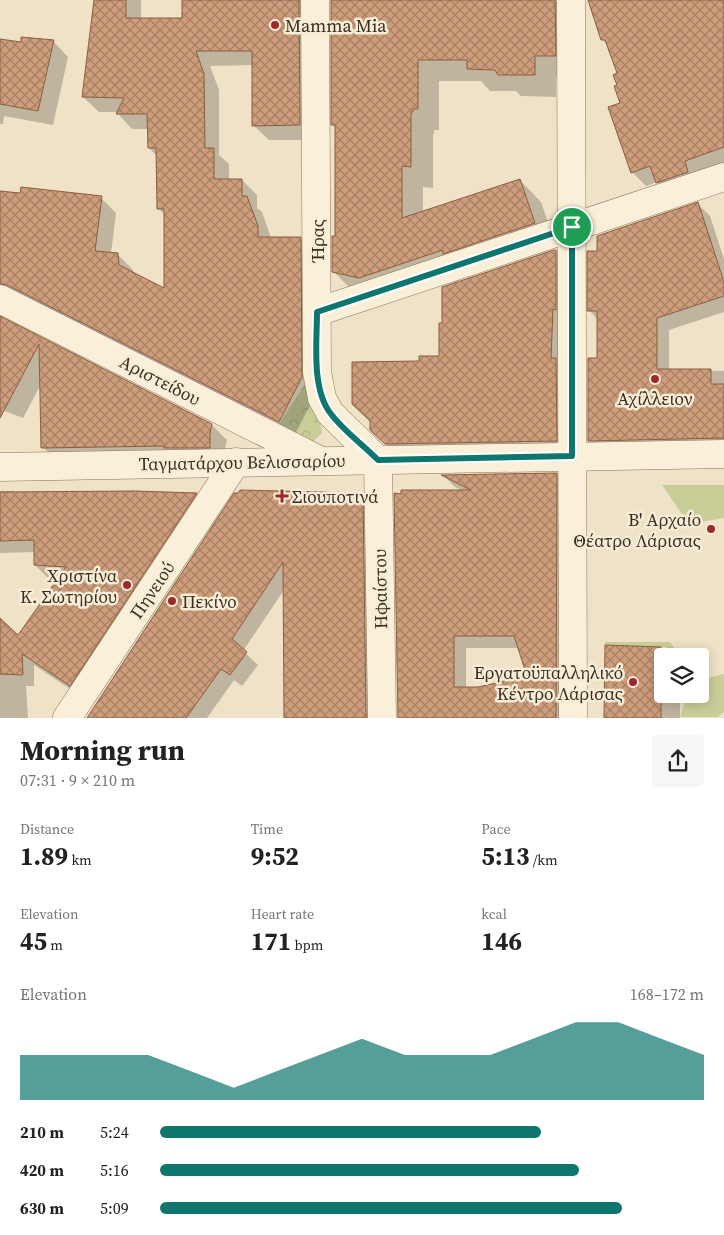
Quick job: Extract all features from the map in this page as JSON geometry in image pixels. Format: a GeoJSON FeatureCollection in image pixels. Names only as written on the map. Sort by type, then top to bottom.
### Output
{"type":"FeatureCollection","features":[{"type":"Feature","properties":{"kind":"street","name":"Ήρας"},"geometry":{"type":"LineString","coordinates":[[315,0],[317,372],[322,398],[330,413],[378,460]]}},
{"type":"Feature","properties":{"kind":"street"},"geometry":{"type":"LineString","coordinates":[[571,0],[573,718]]}},
{"type":"Feature","properties":{"kind":"street"},"geometry":{"type":"LineString","coordinates":[[317,312],[724,177]]}},
{"type":"Feature","properties":{"kind":"street","name":"Αριστείδου"},"geometry":{"type":"LineString","coordinates":[[0,299],[321,461]]}},
{"type":"Feature","properties":{"kind":"street","name":"Ταγματάρχου Βελισσαρίου"},"geometry":{"type":"LineString","coordinates":[[0,467],[724,454]]}},
{"type":"Feature","properties":{"kind":"street","name":"Ηφαίστου"},"geometry":{"type":"LineString","coordinates":[[378,460],[382,718]]}},
{"type":"Feature","properties":{"kind":"street","name":"Πηνειού"},"geometry":{"type":"LineString","coordinates":[[67,718],[236,462]]}},
{"type":"Feature","properties":{"kind":"green space"},"geometry":{"type":"Polygon","coordinates":[[[305,384],[308,397],[320,420],[322,433],[313,442],[303,443],[279,424],[305,384]]]}},
{"type":"Feature","properties":{"kind":"green space"},"geometry":{"type":"Polygon","coordinates":[[[662,485],[724,485],[724,518],[689,524],[662,485]]]}},
{"type":"Feature","properties":{"kind":"green space"},"geometry":{"type":"Polygon","coordinates":[[[605,642],[670,642],[674,648],[666,647],[605,645],[605,642]]]}},
{"type":"Feature","properties":{"kind":"green space"},"geometry":{"type":"Polygon","coordinates":[[[724,674],[724,712],[718,717],[680,717],[684,703],[709,703],[709,678],[724,674]]]}},
{"type":"Feature","properties":{"kind":"building"},"geometry":{"type":"Polygon","coordinates":[[[94,0],[126,0],[126,18],[182,18],[182,0],[299,0],[300,125],[252,126],[252,51],[196,51],[204,74],[205,148],[214,148],[214,179],[242,179],[242,196],[247,196],[258,226],[258,237],[301,237],[302,377],[279,422],[7,285],[0,284],[0,191],[20,193],[21,187],[102,196],[95,251],[118,253],[119,265],[164,288],[164,209],[157,209],[156,148],[148,148],[147,114],[116,114],[124,98],[82,97],[94,0]]]}},
{"type":"Feature","properties":{"kind":"building"},"geometry":{"type":"Polygon","coordinates":[[[331,0],[555,0],[556,56],[535,56],[535,75],[498,75],[495,70],[467,69],[467,60],[418,60],[418,109],[413,109],[413,112],[411,112],[411,167],[402,166],[402,218],[520,179],[535,223],[443,254],[443,250],[359,278],[332,272],[332,236],[335,236],[335,125],[331,125],[331,0]]]}},
{"type":"Feature","properties":{"kind":"building"},"geometry":{"type":"Polygon","coordinates":[[[588,0],[724,0],[724,147],[685,161],[688,172],[656,183],[650,166],[631,173],[608,107],[620,103],[614,86],[617,85],[613,75],[617,73],[605,40],[601,40],[588,0]]]}},
{"type":"Feature","properties":{"kind":"building"},"geometry":{"type":"Polygon","coordinates":[[[21,37],[54,40],[38,111],[0,104],[0,39],[21,42],[21,37]]]}},
{"type":"Feature","properties":{"kind":"building"},"geometry":{"type":"Polygon","coordinates":[[[698,202],[724,282],[724,296],[657,318],[657,369],[711,369],[711,384],[724,384],[724,438],[588,441],[588,358],[597,358],[597,311],[587,311],[587,251],[597,251],[597,236],[698,202]]]}},
{"type":"Feature","properties":{"kind":"building"},"geometry":{"type":"Polygon","coordinates":[[[556,250],[556,310],[553,309],[551,358],[556,358],[557,441],[385,444],[370,430],[370,421],[352,404],[352,362],[419,361],[419,356],[439,356],[439,323],[442,323],[442,287],[556,250]]]}},
{"type":"Feature","properties":{"kind":"building"},"geometry":{"type":"Polygon","coordinates":[[[0,316],[212,424],[210,448],[164,448],[164,446],[41,448],[39,344],[0,418],[0,316]]]}},
{"type":"Feature","properties":{"kind":"building"},"geometry":{"type":"Polygon","coordinates":[[[557,473],[556,718],[398,718],[394,493],[401,494],[401,490],[471,490],[441,475],[557,473]],[[454,636],[454,687],[478,687],[527,676],[514,636],[454,636]]]}},
{"type":"Feature","properties":{"kind":"building"},"geometry":{"type":"Polygon","coordinates":[[[240,490],[363,493],[366,718],[284,718],[283,562],[232,639],[247,652],[230,675],[221,669],[186,718],[87,718],[234,493],[238,493],[240,490]]]}},
{"type":"Feature","properties":{"kind":"building"},"geometry":{"type":"Polygon","coordinates":[[[135,491],[197,493],[70,686],[22,654],[23,675],[0,674],[0,618],[18,635],[66,567],[34,565],[34,540],[0,541],[0,492],[135,491]]]}},
{"type":"Feature","properties":{"kind":"building","name":"Εργατοϋπαλληλικό Κέντρο Λάρισας"},"geometry":{"type":"Polygon","coordinates":[[[605,645],[661,647],[654,648],[654,703],[661,703],[661,718],[604,718],[605,645]]]}},
{"type":"Feature","properties":{"kind":"place","name":"Mamma Mia"},"geometry":{"type":"Point","coordinates":[275,25]}},
{"type":"Feature","properties":{"kind":"place","name":"Αχίλλειον"},"geometry":{"type":"Point","coordinates":[655,379]}},
{"type":"Feature","properties":{"kind":"place","name":"Σιουποτινά"},"geometry":{"type":"Point","coordinates":[282,496]}},
{"type":"Feature","properties":{"kind":"place","name":"Β' Αρχαίο Θέατρο Λάρισας"},"geometry":{"type":"Point","coordinates":[711,529]}},
{"type":"Feature","properties":{"kind":"place","name":"Χριστίνα Κ. Σωτηρίου"},"geometry":{"type":"Point","coordinates":[127,585]}},
{"type":"Feature","properties":{"kind":"place","name":"Πεκίνο"},"geometry":{"type":"Point","coordinates":[172,601]}},
{"type":"Feature","properties":{"kind":"place","name":"Εργατοϋπαλληλικό Κέντρο Λάρισας"},"geometry":{"type":"Point","coordinates":[633,682]}},
{"type":"Feature","properties":{"kind":"route"},"geometry":{"type":"LineString","coordinates":[[572,227],[572,456],[378,460],[330,413],[322,398],[317,372],[317,312],[572,227]]}}]}
